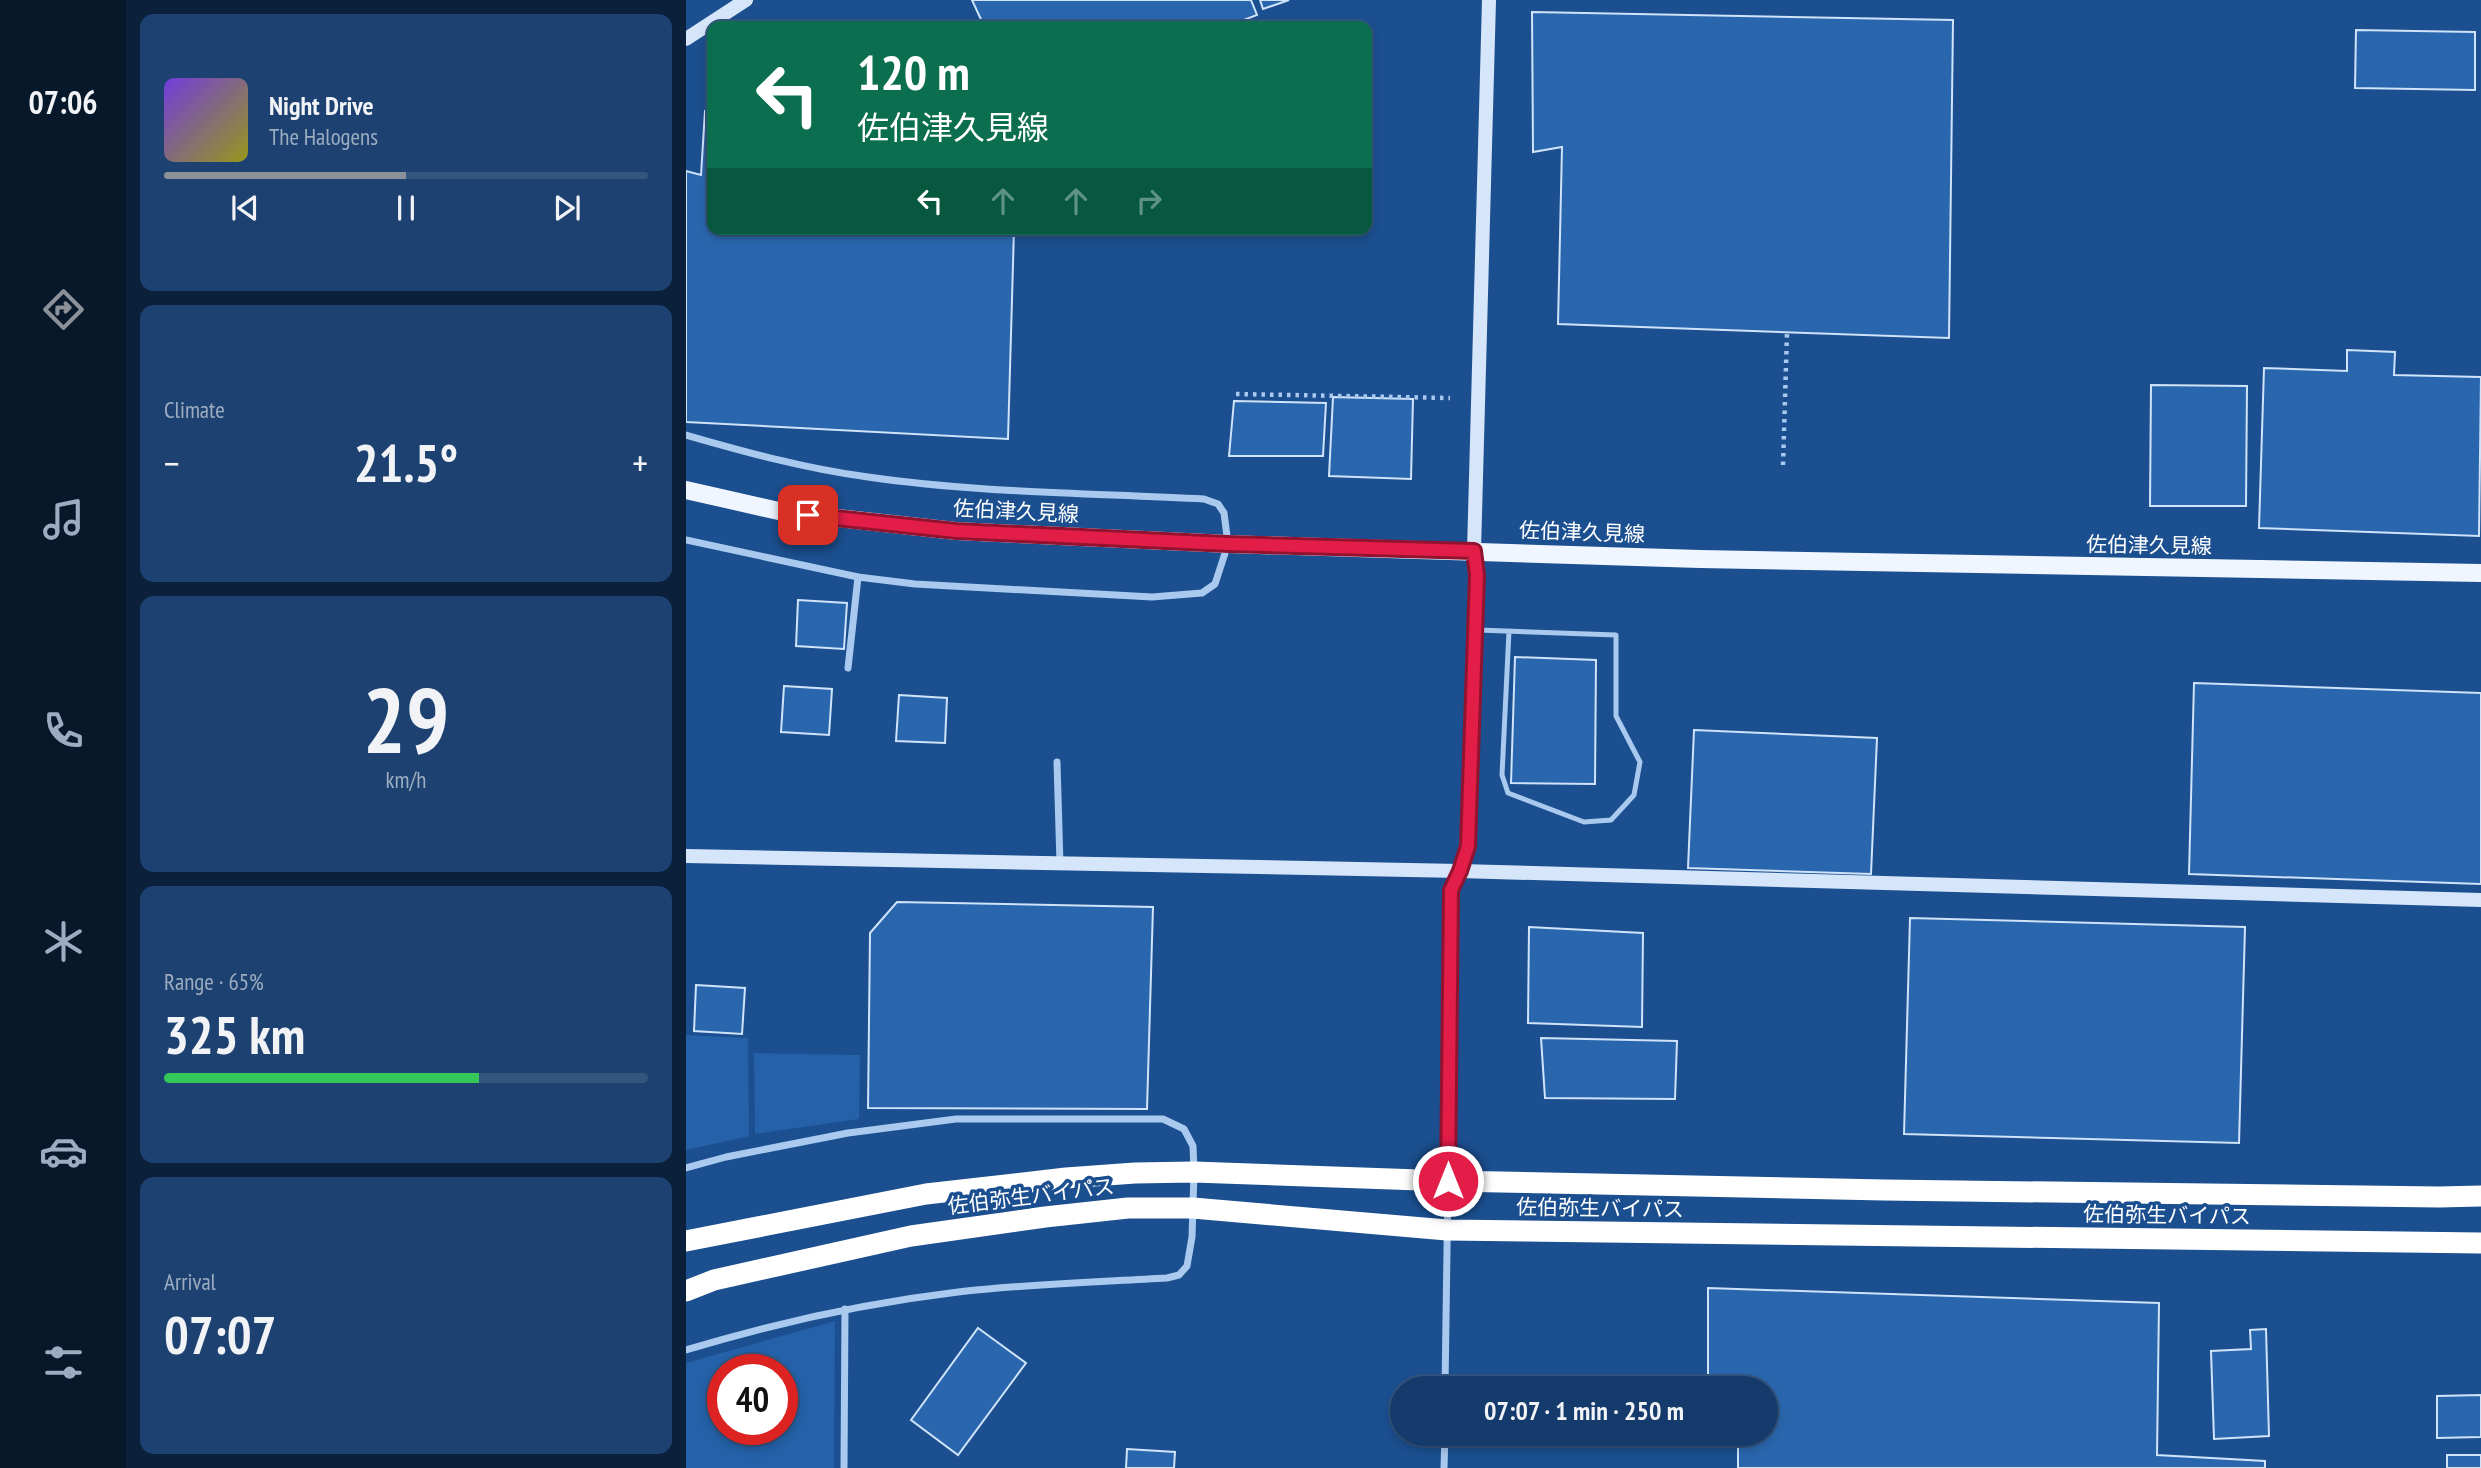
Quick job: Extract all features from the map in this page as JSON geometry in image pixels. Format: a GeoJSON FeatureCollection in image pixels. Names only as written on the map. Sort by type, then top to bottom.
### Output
{"type":"FeatureCollection","features":[{"type":"Feature","properties":{"kind":"highway","name":"佐伯弥生バイパス"},"geometry":{"type":"LineString","coordinates":[[686,1241],[926,1194],[1066,1178],[1195,1172],[1448,1181],[1870,1190],[2481,1196]]}},
{"type":"Feature","properties":{"kind":"highway","name":"佐伯弥生バイパス"},"geometry":{"type":"LineString","coordinates":[[686,1291],[714,1280],[911,1236],[1128,1208],[1193,1208],[1447,1230],[2481,1243]]}},
{"type":"Feature","properties":{"kind":"main road","name":"佐伯津久見線"},"geometry":{"type":"LineString","coordinates":[[686,490],[783,512],[956,531],[1228,544],[1700,559],[2481,573]]}},
{"type":"Feature","properties":{"kind":"street"},"geometry":{"type":"LineString","coordinates":[[714,21],[746,0]]}},
{"type":"Feature","properties":{"kind":"street"},"geometry":{"type":"LineString","coordinates":[[1445,1376],[1451,890],[1468,846],[1477,575],[1474,551],[1489,0]]}},
{"type":"Feature","properties":{"kind":"street"},"geometry":{"type":"LineString","coordinates":[[686,39],[707,25]]}},
{"type":"Feature","properties":{"kind":"street"},"geometry":{"type":"LineString","coordinates":[[686,435],[740,451],[867,477],[987,488],[1204,499],[1218,504],[1224,513],[1228,544],[1215,584],[1202,593],[1152,597],[915,584],[858,577],[686,540]]}},
{"type":"Feature","properties":{"kind":"street"},"geometry":{"type":"LineString","coordinates":[[848,668],[858,577]]}},
{"type":"Feature","properties":{"kind":"street"},"geometry":{"type":"LineString","coordinates":[[1057,762],[1060,864]]}},
{"type":"Feature","properties":{"kind":"street"},"geometry":{"type":"LineString","coordinates":[[686,856],[1460,871],[2481,901]]}},
{"type":"Feature","properties":{"kind":"street"},"geometry":{"type":"LineString","coordinates":[[686,1168],[726,1157],[848,1133],[956,1119],[1163,1119],[1184,1129],[1193,1146],[1195,1172],[1187,1266],[1179,1275],[958,1292],[845,1309],[735,1335],[686,1350]]}},
{"type":"Feature","properties":{"kind":"street"},"geometry":{"type":"LineString","coordinates":[[844,1468],[845,1309]]}},
{"type":"Feature","properties":{"kind":"street"},"geometry":{"type":"LineString","coordinates":[[1444,1468],[1445,1446]]}},
{"type":"Feature","properties":{"kind":"lane"},"geometry":{"type":"LineString","coordinates":[[1475,629],[1616,635],[1616,716],[1640,762],[1634,795],[1611,820],[1584,822],[1508,793],[1502,775],[1509,631]]}},
{"type":"Feature","properties":{"kind":"path"},"geometry":{"type":"LineString","coordinates":[[1783,465],[1787,333]]}},
{"type":"Feature","properties":{"kind":"path"},"geometry":{"type":"LineString","coordinates":[[1236,394],[1450,398]]}},
{"type":"Feature","properties":{"kind":"shaded area"},"geometry":{"type":"Polygon","coordinates":[[[686,1035],[748,1038],[749,1136],[686,1150],[686,1035]]]}},
{"type":"Feature","properties":{"kind":"shaded area"},"geometry":{"type":"Polygon","coordinates":[[[754,1053],[860,1055],[859,1119],[755,1134],[754,1053]]]}},
{"type":"Feature","properties":{"kind":"shaded area"},"geometry":{"type":"Polygon","coordinates":[[[835,1321],[834,1468],[686,1468],[686,1363],[707,1357],[707,1445],[798,1445],[798,1354],[718,1354],[835,1321]]]}},
{"type":"Feature","properties":{"kind":"building"},"geometry":{"type":"Polygon","coordinates":[[[972,0],[1251,0],[1257,15],[1241,21],[982,21],[972,0]]]}},
{"type":"Feature","properties":{"kind":"building"},"geometry":{"type":"Polygon","coordinates":[[[1260,0],[1289,0],[1263,9],[1260,0]]]}},
{"type":"Feature","properties":{"kind":"building"},"geometry":{"type":"Polygon","coordinates":[[[1532,12],[1953,20],[1949,338],[1558,324],[1562,147],[1533,152],[1532,12]]]}},
{"type":"Feature","properties":{"kind":"building"},"geometry":{"type":"Polygon","coordinates":[[[2356,30],[2475,32],[2475,90],[2355,88],[2356,30]]]}},
{"type":"Feature","properties":{"kind":"building"},"geometry":{"type":"Polygon","coordinates":[[[707,111],[707,235],[1014,235],[1008,439],[686,422],[686,171],[701,175],[707,111]]]}},
{"type":"Feature","properties":{"kind":"building"},"geometry":{"type":"Polygon","coordinates":[[[2347,350],[2395,352],[2394,375],[2481,377],[2479,536],[2259,528],[2264,368],[2347,371],[2347,350]]]}},
{"type":"Feature","properties":{"kind":"building"},"geometry":{"type":"Polygon","coordinates":[[[2151,385],[2247,386],[2246,506],[2150,506],[2151,385]]]}},
{"type":"Feature","properties":{"kind":"building"},"geometry":{"type":"Polygon","coordinates":[[[1333,397],[1413,399],[1411,479],[1329,476],[1333,397]]]}},
{"type":"Feature","properties":{"kind":"building"},"geometry":{"type":"Polygon","coordinates":[[[1234,401],[1326,403],[1323,456],[1229,456],[1234,401]]]}},
{"type":"Feature","properties":{"kind":"building"},"geometry":{"type":"Polygon","coordinates":[[[798,600],[847,603],[844,649],[796,646],[798,600]]]}},
{"type":"Feature","properties":{"kind":"building"},"geometry":{"type":"Polygon","coordinates":[[[1515,657],[1596,660],[1595,784],[1511,783],[1515,657]]]}},
{"type":"Feature","properties":{"kind":"building"},"geometry":{"type":"Polygon","coordinates":[[[2194,683],[2481,693],[2481,884],[2189,874],[2194,683]]]}},
{"type":"Feature","properties":{"kind":"building"},"geometry":{"type":"Polygon","coordinates":[[[784,686],[832,689],[829,735],[781,732],[784,686]]]}},
{"type":"Feature","properties":{"kind":"building"},"geometry":{"type":"Polygon","coordinates":[[[899,695],[947,698],[945,743],[896,741],[899,695]]]}},
{"type":"Feature","properties":{"kind":"building"},"geometry":{"type":"Polygon","coordinates":[[[1694,730],[1877,738],[1871,874],[1688,868],[1694,730]]]}},
{"type":"Feature","properties":{"kind":"building"},"geometry":{"type":"Polygon","coordinates":[[[897,902],[1153,907],[1147,1109],[868,1108],[870,933],[897,902]]]}},
{"type":"Feature","properties":{"kind":"building"},"geometry":{"type":"Polygon","coordinates":[[[1910,918],[2245,927],[2239,1143],[1904,1134],[1910,918]]]}},
{"type":"Feature","properties":{"kind":"building"},"geometry":{"type":"Polygon","coordinates":[[[1529,927],[1643,933],[1642,1027],[1528,1023],[1529,927]]]}},
{"type":"Feature","properties":{"kind":"building"},"geometry":{"type":"Polygon","coordinates":[[[696,985],[745,988],[742,1034],[694,1031],[696,985]]]}},
{"type":"Feature","properties":{"kind":"building"},"geometry":{"type":"Polygon","coordinates":[[[1541,1038],[1677,1041],[1675,1099],[1545,1098],[1541,1038]]]}},
{"type":"Feature","properties":{"kind":"building"},"geometry":{"type":"Polygon","coordinates":[[[1708,1288],[2159,1303],[2157,1455],[2265,1461],[2265,1468],[1738,1468],[1738,1446],[1778,1446],[1778,1376],[1708,1376],[1708,1288]]]}},
{"type":"Feature","properties":{"kind":"building"},"geometry":{"type":"Polygon","coordinates":[[[978,1328],[1026,1363],[958,1455],[911,1420],[978,1328]]]}},
{"type":"Feature","properties":{"kind":"building"},"geometry":{"type":"Polygon","coordinates":[[[2266,1329],[2269,1436],[2214,1439],[2211,1351],[2251,1349],[2250,1330],[2266,1329]]]}},
{"type":"Feature","properties":{"kind":"building"},"geometry":{"type":"Polygon","coordinates":[[[2481,1395],[2481,1437],[2437,1438],[2437,1396],[2481,1395]]]}},
{"type":"Feature","properties":{"kind":"building"},"geometry":{"type":"Polygon","coordinates":[[[1127,1449],[1175,1452],[1174,1468],[1126,1468],[1127,1449]]]}},
{"type":"Feature","properties":{"kind":"building"},"geometry":{"type":"Polygon","coordinates":[[[2447,1455],[2481,1455],[2481,1468],[2447,1468],[2447,1455]]]}},
{"type":"Feature","properties":{"kind":"route"},"geometry":{"type":"LineString","coordinates":[[808,515],[956,531],[1228,544],[1474,551],[1477,575],[1468,846],[1451,890],[1448,1181]]}}]}
